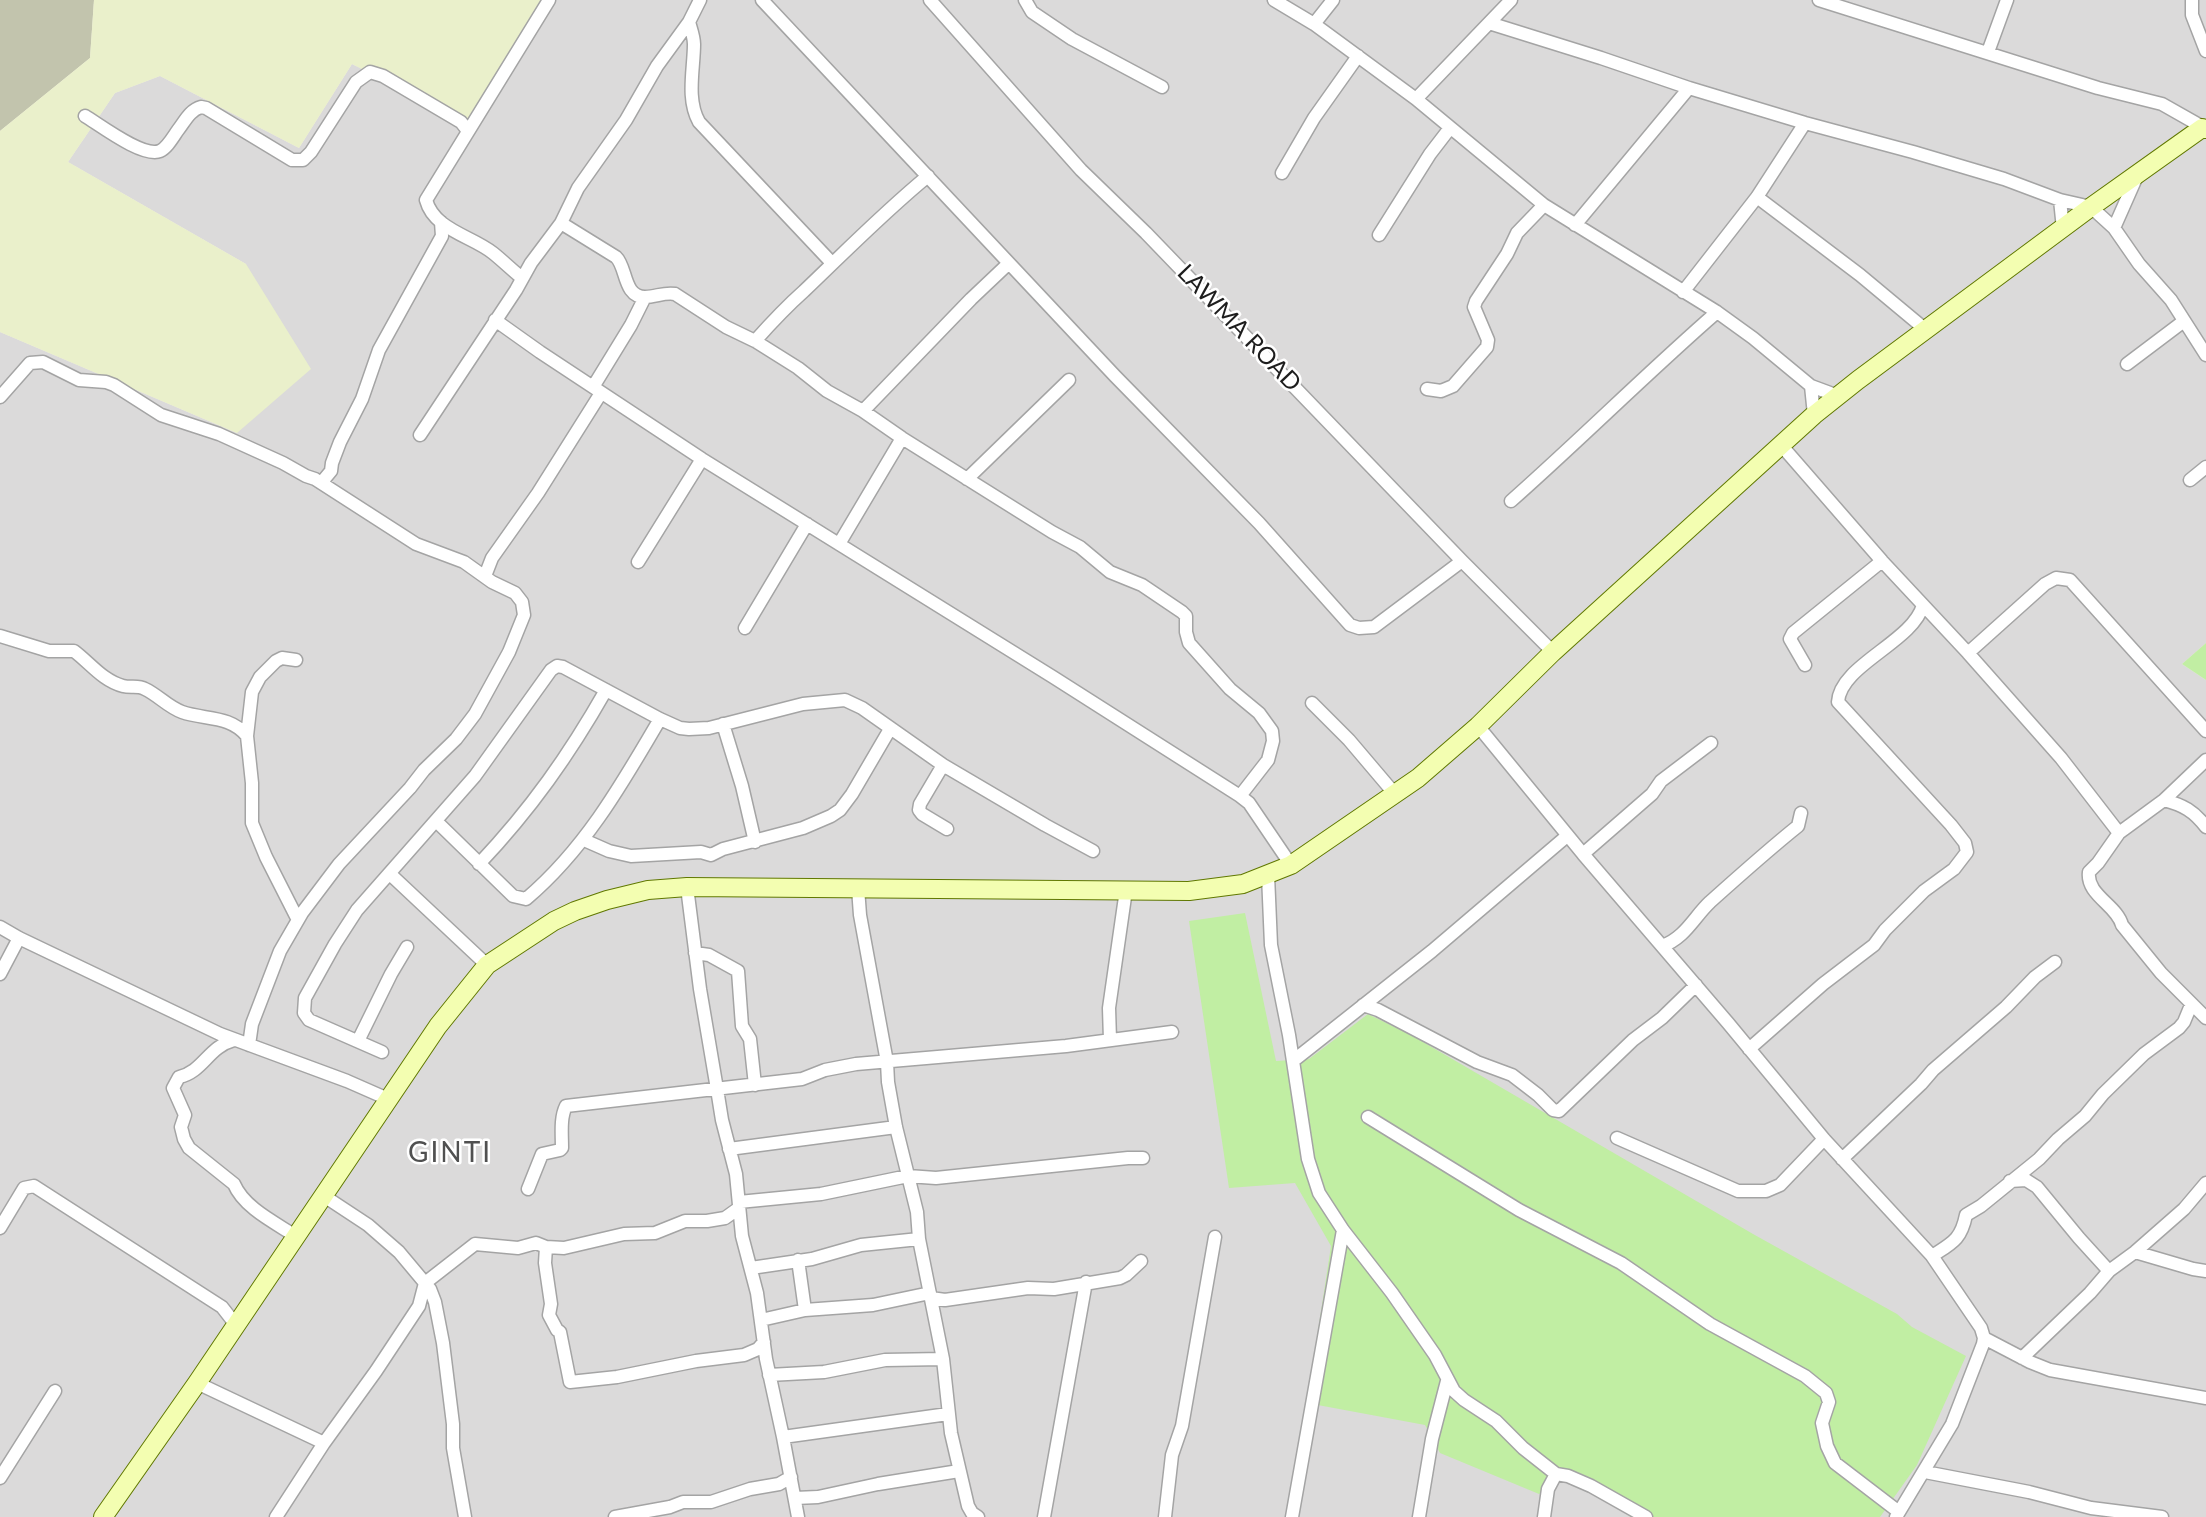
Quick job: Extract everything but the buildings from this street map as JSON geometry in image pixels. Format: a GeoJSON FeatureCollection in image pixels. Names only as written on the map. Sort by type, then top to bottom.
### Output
{"type":"FeatureCollection","features":[{"type":"Feature","properties":{"kind":"main road"},"geometry":{"type":"LineString","coordinates":[[103,1517],[197,1383],[387,1099],[438,1026],[487,965],[554,921],[575,911],[648,890],[687,887],[1189,891],[1226,888],[1268,875],[1291,864],[1418,778],[1478,726],[1553,652],[1814,415],[2091,207],[2202,128],[2206,129]]}},
{"type":"Feature","properties":{"kind":"street"},"geometry":{"type":"LineString","coordinates":[[522,278],[493,253],[441,222],[429,209],[426,200],[550,0]]}},
{"type":"Feature","properties":{"kind":"street"},"geometry":{"type":"LineString","coordinates":[[420,435],[531,262],[561,223],[578,188],[613,140],[657,66],[689,22],[700,0]]}},
{"type":"Feature","properties":{"kind":"street"},"geometry":{"type":"LineString","coordinates":[[762,0],[1008,264],[1259,523],[1350,625],[1359,628],[1374,627],[1462,561]]}},
{"type":"Feature","properties":{"kind":"street","name":"LAWMA ROAD"},"geometry":{"type":"LineString","coordinates":[[930,0],[1080,170],[1146,233],[1553,652]]}},
{"type":"Feature","properties":{"kind":"street"},"geometry":{"type":"LineString","coordinates":[[1025,0],[1032,12],[1072,39],[1162,87]]}},
{"type":"Feature","properties":{"kind":"street"},"geometry":{"type":"LineString","coordinates":[[1274,0],[1314,24],[1416,99],[1544,205],[1717,312],[1811,386],[1838,396]]}},
{"type":"Feature","properties":{"kind":"street"},"geometry":{"type":"LineString","coordinates":[[1314,24],[1333,0]]}},
{"type":"Feature","properties":{"kind":"street"},"geometry":{"type":"LineString","coordinates":[[1416,99],[1511,0]]}},
{"type":"Feature","properties":{"kind":"street"},"geometry":{"type":"LineString","coordinates":[[1819,0],[2098,88],[2162,104],[2206,129]]}},
{"type":"Feature","properties":{"kind":"street"},"geometry":{"type":"LineString","coordinates":[[1988,52],[2007,0]]}},
{"type":"Feature","properties":{"kind":"street"},"geometry":{"type":"LineString","coordinates":[[2192,0],[2192,15],[2206,51]]}},
{"type":"Feature","properties":{"kind":"street"},"geometry":{"type":"LineString","coordinates":[[689,22],[694,43],[691,81],[695,116],[831,262]]}},
{"type":"Feature","properties":{"kind":"street"},"geometry":{"type":"LineString","coordinates":[[1489,23],[1689,88],[1940,160],[2060,200],[2091,207],[2114,229],[2139,264],[2171,300],[2206,355]]}},
{"type":"Feature","properties":{"kind":"street"},"geometry":{"type":"LineString","coordinates":[[1282,173],[1314,118],[1358,56]]}},
{"type":"Feature","properties":{"kind":"street"},"geometry":{"type":"LineString","coordinates":[[85,116],[134,145],[149,152],[156,152],[166,147],[191,112],[201,107],[206,108],[292,160],[303,160],[312,152],[356,82],[370,72],[383,76],[461,122],[468,131]]}},
{"type":"Feature","properties":{"kind":"street"},"geometry":{"type":"LineString","coordinates":[[1575,225],[1689,88]]}},
{"type":"Feature","properties":{"kind":"street"},"geometry":{"type":"LineString","coordinates":[[1683,292],[1757,197],[1805,122]]}},
{"type":"Feature","properties":{"kind":"street"},"geometry":{"type":"LineString","coordinates":[[1379,234],[1430,154],[1450,128]]}},
{"type":"Feature","properties":{"kind":"street"},"geometry":{"type":"LineString","coordinates":[[2114,229],[2137,175]]}},
{"type":"Feature","properties":{"kind":"street"},"geometry":{"type":"LineString","coordinates":[[755,341],[831,262],[893,204],[928,176]]}},
{"type":"Feature","properties":{"kind":"street"},"geometry":{"type":"LineString","coordinates":[[1757,197],[1860,275],[1926,330]]}},
{"type":"Feature","properties":{"kind":"street"},"geometry":{"type":"LineString","coordinates":[[2060,200],[2063,229]]}},
{"type":"Feature","properties":{"kind":"street"},"geometry":{"type":"LineString","coordinates":[[1427,389],[1441,391],[1453,386],[1486,346],[1488,340],[1474,307],[1476,301],[1507,254],[1517,233],[1544,205]]}},
{"type":"Feature","properties":{"kind":"street"},"geometry":{"type":"LineString","coordinates":[[321,483],[331,471],[340,442],[362,398],[379,350],[442,236],[441,222]]}},
{"type":"Feature","properties":{"kind":"street"},"geometry":{"type":"LineString","coordinates":[[561,223],[617,257],[622,262],[623,277],[637,295],[645,297],[667,292],[675,294],[726,327],[755,341],[798,368],[827,391],[1080,547],[1110,572],[1142,585],[1186,616],[1189,643],[1230,689],[1259,713],[1272,731],[1273,741],[1268,760],[1240,796]]}},
{"type":"Feature","properties":{"kind":"street"},"geometry":{"type":"LineString","coordinates":[[442,236],[456,232]]}},
{"type":"Feature","properties":{"kind":"street"},"geometry":{"type":"LineString","coordinates":[[863,411],[1008,264]]}},
{"type":"Feature","properties":{"kind":"street"},"geometry":{"type":"LineString","coordinates":[[485,576],[492,558],[538,493],[597,390],[645,297]]}},
{"type":"Feature","properties":{"kind":"street"},"geometry":{"type":"LineString","coordinates":[[1511,501],[1717,312]]}},
{"type":"Feature","properties":{"kind":"street"},"geometry":{"type":"LineString","coordinates":[[495,320],[702,459],[1240,796],[1249,803],[1291,864]]}},
{"type":"Feature","properties":{"kind":"street"},"geometry":{"type":"LineString","coordinates":[[2127,365],[2184,321]]}},
{"type":"Feature","properties":{"kind":"street"},"geometry":{"type":"LineString","coordinates":[[0,397],[30,363],[43,362],[79,380],[114,385],[161,415],[219,434],[321,483],[416,544],[464,562],[515,593],[522,601],[522,624],[475,714],[456,739],[424,770],[339,864],[298,920],[280,951],[257,1007],[249,1045]]}},
{"type":"Feature","properties":{"kind":"street"},"geometry":{"type":"LineString","coordinates":[[967,479],[1069,380]]}},
{"type":"Feature","properties":{"kind":"street"},"geometry":{"type":"LineString","coordinates":[[1811,386],[1814,415]]}},
{"type":"Feature","properties":{"kind":"street"},"geometry":{"type":"LineString","coordinates":[[839,544],[902,438]]}},
{"type":"Feature","properties":{"kind":"street"},"geometry":{"type":"LineString","coordinates":[[1781,445],[2061,758],[2119,833]]}},
{"type":"Feature","properties":{"kind":"street"},"geometry":{"type":"LineString","coordinates":[[638,562],[702,459]]}},
{"type":"Feature","properties":{"kind":"street"},"geometry":{"type":"LineString","coordinates":[[2190,480],[2206,467]]}},
{"type":"Feature","properties":{"kind":"street"},"geometry":{"type":"LineString","coordinates":[[745,628],[807,524]]}},
{"type":"Feature","properties":{"kind":"street"},"geometry":{"type":"LineString","coordinates":[[1805,665],[1790,639],[1793,633],[1882,561]]}},
{"type":"Feature","properties":{"kind":"street"},"geometry":{"type":"LineString","coordinates":[[1968,653],[2045,584],[2056,578],[2070,580],[2206,731]]}},
{"type":"Feature","properties":{"kind":"street"},"geometry":{"type":"LineString","coordinates":[[1749,1049],[1831,977],[1874,945],[1885,930],[1924,891],[1954,869],[1966,852],[1965,843],[1951,825],[1838,702],[1846,682],[1914,622],[1923,605]]}},
{"type":"Feature","properties":{"kind":"street"},"geometry":{"type":"LineString","coordinates":[[0,636],[49,652],[74,651],[94,668],[122,685],[144,688],[180,711],[237,725],[247,736]]}},
{"type":"Feature","properties":{"kind":"street"},"geometry":{"type":"LineString","coordinates":[[296,660],[282,658],[275,661],[260,677],[253,692],[247,736],[252,783],[252,823],[298,920]]}},
{"type":"Feature","properties":{"kind":"street"},"geometry":{"type":"LineString","coordinates":[[382,1052],[309,1020],[303,1006],[306,998],[335,944],[357,911],[475,776],[556,666],[564,667],[680,728],[723,724],[803,704],[845,701],[862,708],[943,765],[1093,851]]}},
{"type":"Feature","properties":{"kind":"street"},"geometry":{"type":"LineString","coordinates":[[480,864],[555,774],[606,690]]}},
{"type":"Feature","properties":{"kind":"street"},"geometry":{"type":"LineString","coordinates":[[1312,703],[1349,740],[1394,793]]}},
{"type":"Feature","properties":{"kind":"street"},"geometry":{"type":"LineString","coordinates":[[436,821],[513,896],[526,899],[584,839],[615,795],[660,719]]}},
{"type":"Feature","properties":{"kind":"street"},"geometry":{"type":"LineString","coordinates":[[723,724],[742,786],[755,842]]}},
{"type":"Feature","properties":{"kind":"street"},"geometry":{"type":"LineString","coordinates":[[1368,1117],[1519,1210],[1621,1263],[1710,1324],[1805,1377],[1826,1393],[1829,1402],[1822,1423],[1827,1446],[1835,1463],[1898,1514],[1952,1424],[1984,1338],[1981,1328],[1931,1256],[1824,1139],[1567,836],[1478,726]]}},
{"type":"Feature","properties":{"kind":"street"},"geometry":{"type":"LineString","coordinates":[[584,839],[608,851],[631,856],[701,852],[711,855],[723,849],[820,822],[840,810],[891,729]]}},
{"type":"Feature","properties":{"kind":"street"},"geometry":{"type":"LineString","coordinates":[[1583,855],[1651,794],[1661,781],[1711,743]]}},
{"type":"Feature","properties":{"kind":"street"},"geometry":{"type":"LineString","coordinates":[[2206,760],[2164,800],[2119,833],[2089,872],[2088,879],[2097,894],[2120,916],[2122,925],[2137,944],[2191,1005],[2206,1018]]}},
{"type":"Feature","properties":{"kind":"street"},"geometry":{"type":"LineString","coordinates":[[943,765],[919,810],[947,829]]}},
{"type":"Feature","properties":{"kind":"street"},"geometry":{"type":"LineString","coordinates":[[2164,800],[2185,806],[2206,827]]}},
{"type":"Feature","properties":{"kind":"street"},"geometry":{"type":"LineString","coordinates":[[1662,946],[1685,932],[1708,904],[1798,826],[1801,813]]}},
{"type":"Feature","properties":{"kind":"street"},"geometry":{"type":"LineString","coordinates":[[1293,1062],[1432,951],[1567,836]]}},
{"type":"Feature","properties":{"kind":"street"},"geometry":{"type":"LineString","coordinates":[[390,874],[487,965]]}},
{"type":"Feature","properties":{"kind":"street"},"geometry":{"type":"LineString","coordinates":[[1268,875],[1271,945],[1308,1159],[1319,1193],[1435,1355],[1454,1391],[1496,1421],[1523,1448],[1556,1474],[1591,1486],[1646,1517]]}},
{"type":"Feature","properties":{"kind":"street"},"geometry":{"type":"LineString","coordinates":[[687,887],[717,1089],[736,1174],[742,1236],[757,1293],[769,1375],[798,1517]]}},
{"type":"Feature","properties":{"kind":"street"},"geometry":{"type":"LineString","coordinates":[[858,888],[866,953],[887,1062],[888,1083],[917,1212],[919,1239],[943,1359],[948,1414],[968,1506],[978,1517]]}},
{"type":"Feature","properties":{"kind":"street"},"geometry":{"type":"LineString","coordinates":[[1110,1040],[1110,1008],[1126,890]]}},
{"type":"Feature","properties":{"kind":"street"},"geometry":{"type":"LineString","coordinates":[[0,927],[234,1040],[347,1081],[387,1099]]}},
{"type":"Feature","properties":{"kind":"street"},"geometry":{"type":"LineString","coordinates":[[0,974],[19,938]]}},
{"type":"Feature","properties":{"kind":"street"},"geometry":{"type":"LineString","coordinates":[[358,1041],[407,947]]}},
{"type":"Feature","properties":{"kind":"street"},"geometry":{"type":"LineString","coordinates":[[695,953],[709,956],[738,971],[742,1026],[750,1039],[755,1085]]}},
{"type":"Feature","properties":{"kind":"street"},"geometry":{"type":"LineString","coordinates":[[1842,1158],[1940,1063],[2055,962]]}},
{"type":"Feature","properties":{"kind":"street"},"geometry":{"type":"LineString","coordinates":[[1363,1005],[1378,1010],[1477,1062],[1512,1075],[1553,1110],[1559,1111],[1633,1040],[1662,1018],[1696,985]]}},
{"type":"Feature","properties":{"kind":"street"},"geometry":{"type":"LineString","coordinates":[[1931,1256],[1959,1238],[1964,1229],[1966,1215],[2039,1159],[2154,1046],[2179,1028],[2191,1005]]}},
{"type":"Feature","properties":{"kind":"street"},"geometry":{"type":"LineString","coordinates":[[528,1189],[542,1154],[562,1148],[566,1105],[802,1079],[825,1070],[856,1064],[1066,1046],[1172,1032]]}},
{"type":"Feature","properties":{"kind":"street"},"geometry":{"type":"LineString","coordinates":[[234,1040],[220,1044],[201,1064],[187,1076],[179,1077],[173,1085],[185,1115],[181,1132],[189,1148],[228,1179],[251,1205],[296,1237]]}},
{"type":"Feature","properties":{"kind":"street"},"geometry":{"type":"LineString","coordinates":[[729,1149],[896,1127]]}},
{"type":"Feature","properties":{"kind":"street"},"geometry":{"type":"LineString","coordinates":[[1617,1138],[1738,1191],[1766,1191],[1780,1185],[1824,1139]]}},
{"type":"Feature","properties":{"kind":"street"},"geometry":{"type":"LineString","coordinates":[[275,1517],[419,1306],[425,1283],[475,1244],[518,1248],[536,1243],[546,1247],[564,1248],[624,1234],[655,1233],[685,1222],[725,1218],[739,1205],[821,1194],[908,1176],[936,1178],[1143,1158]]}},
{"type":"Feature","properties":{"kind":"street"},"geometry":{"type":"LineString","coordinates":[[2010,1181],[2026,1181],[2037,1187],[2109,1271]]}},
{"type":"Feature","properties":{"kind":"street"},"geometry":{"type":"LineString","coordinates":[[2022,1358],[2090,1293],[2109,1271],[2135,1252],[2183,1209],[2206,1183]]}},
{"type":"Feature","properties":{"kind":"street"},"geometry":{"type":"LineString","coordinates":[[0,1228],[24,1188],[34,1186],[222,1307],[236,1325]]}},
{"type":"Feature","properties":{"kind":"street"},"geometry":{"type":"LineString","coordinates":[[324,1196],[368,1225],[399,1252],[425,1283],[435,1302],[453,1424],[454,1458],[465,1517]]}},
{"type":"Feature","properties":{"kind":"street"},"geometry":{"type":"LineString","coordinates":[[1293,1517],[1343,1230]]}},
{"type":"Feature","properties":{"kind":"street"},"geometry":{"type":"LineString","coordinates":[[1165,1517],[1172,1455],[1182,1426],[1215,1237]]}},
{"type":"Feature","properties":{"kind":"street"},"geometry":{"type":"LineString","coordinates":[[751,1268],[812,1259],[861,1245],[919,1239]]}},
{"type":"Feature","properties":{"kind":"street"},"geometry":{"type":"LineString","coordinates":[[546,1247],[545,1263],[551,1304],[549,1315],[560,1332],[570,1382],[617,1377],[696,1361],[744,1355],[758,1349],[764,1342]]}},
{"type":"Feature","properties":{"kind":"street"},"geometry":{"type":"LineString","coordinates":[[2135,1252],[2206,1271]]}},
{"type":"Feature","properties":{"kind":"street"},"geometry":{"type":"LineString","coordinates":[[798,1260],[804,1310]]}},
{"type":"Feature","properties":{"kind":"street"},"geometry":{"type":"LineString","coordinates":[[761,1320],[804,1310],[873,1305],[930,1296],[945,1300],[1028,1288],[1054,1289],[1119,1278],[1141,1261]]}},
{"type":"Feature","properties":{"kind":"street"},"geometry":{"type":"LineString","coordinates":[[1044,1517],[1086,1282]]}},
{"type":"Feature","properties":{"kind":"street"},"geometry":{"type":"LineString","coordinates":[[419,1306],[435,1302]]}},
{"type":"Feature","properties":{"kind":"street"},"geometry":{"type":"LineString","coordinates":[[1984,1338],[2050,1370],[2206,1398]]}},
{"type":"Feature","properties":{"kind":"street"},"geometry":{"type":"LineString","coordinates":[[769,1375],[824,1372],[885,1360],[943,1359]]}},
{"type":"Feature","properties":{"kind":"street"},"geometry":{"type":"LineString","coordinates":[[1419,1517],[1432,1438],[1447,1381]]}},
{"type":"Feature","properties":{"kind":"street"},"geometry":{"type":"LineString","coordinates":[[197,1383],[324,1443]]}},
{"type":"Feature","properties":{"kind":"street"},"geometry":{"type":"LineString","coordinates":[[0,1479],[55,1391]]}},
{"type":"Feature","properties":{"kind":"street"},"geometry":{"type":"LineString","coordinates":[[783,1437],[948,1414]]}},
{"type":"Feature","properties":{"kind":"street"},"geometry":{"type":"LineString","coordinates":[[795,1498],[818,1497],[959,1471]]}},
{"type":"Feature","properties":{"kind":"street"},"geometry":{"type":"LineString","coordinates":[[1925,1472],[2029,1492],[2091,1508],[2162,1517]]}},
{"type":"Feature","properties":{"kind":"street"},"geometry":{"type":"LineString","coordinates":[[1544,1517],[1548,1489],[1556,1474]]}},
{"type":"Feature","properties":{"kind":"street"},"geometry":{"type":"LineString","coordinates":[[615,1517],[668,1512],[683,1502],[711,1502],[750,1489],[779,1484],[791,1477]]}},
{"type":"Feature","properties":{"kind":"shaded area"},"geometry":{"type":"Polygon","coordinates":[[[0,0],[94,0],[90,58],[0,131],[0,0]]]}},
{"type":"Feature","properties":{"kind":"shaded area"},"geometry":{"type":"Polygon","coordinates":[[[94,0],[545,0],[469,123],[352,64],[299,148],[160,76],[115,93],[68,162],[246,264],[311,369],[237,433],[0,332],[0,131],[90,58],[94,0]]]}},
{"type":"Feature","properties":{"kind":"shaded area"},"geometry":{"type":"Polygon","coordinates":[[[545,0],[2206,0],[2206,643],[2182,664],[2206,680],[2206,1517],[0,1517],[0,332],[237,433],[246,264],[68,162],[115,93],[160,76],[299,148],[352,64],[469,122],[545,0]]]}},
{"type":"Feature","properties":{"kind":"green space"},"geometry":{"type":"Polygon","coordinates":[[[2206,643],[2206,680],[2182,664],[2206,643]]]}},
{"type":"Feature","properties":{"kind":"green space"},"geometry":{"type":"Polygon","coordinates":[[[1245,913],[1276,1061],[1309,1059],[1368,1014],[1411,1035],[1966,1356],[1917,1465],[1880,1517],[1631,1517],[1566,1474],[1539,1494],[1440,1453],[1425,1425],[1307,1403],[1331,1246],[1295,1183],[1229,1188],[1189,921],[1245,913]]]}},
{"type":"Feature","properties":{"kind":"district","name":"GINTI"},"geometry":{"type":"Point","coordinates":[450,1153]}}]}
